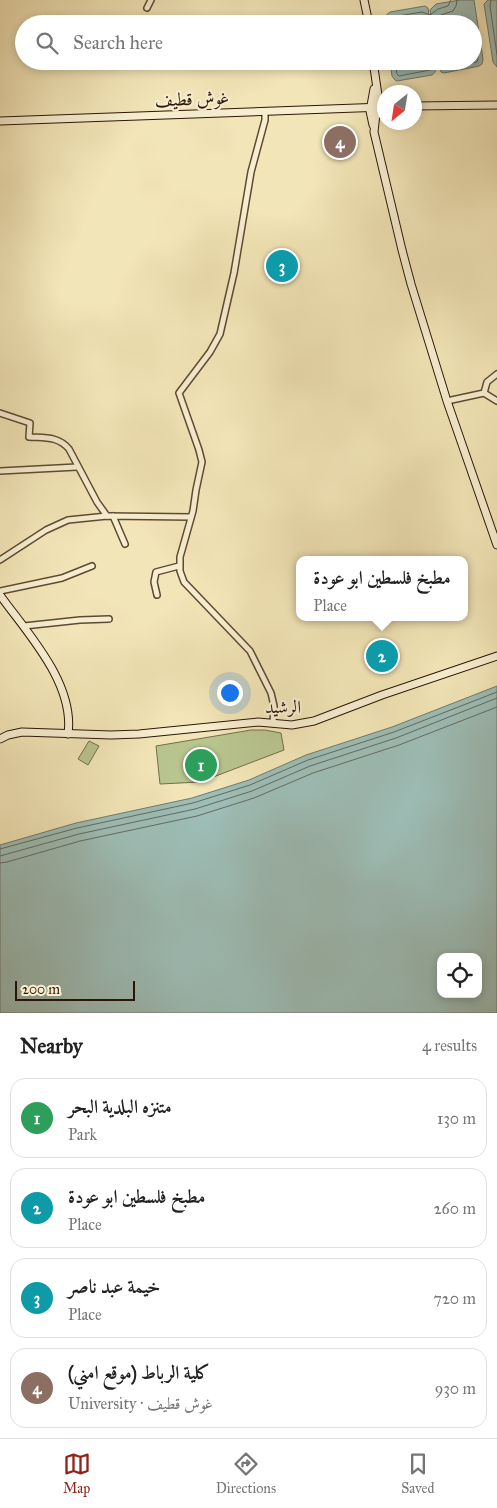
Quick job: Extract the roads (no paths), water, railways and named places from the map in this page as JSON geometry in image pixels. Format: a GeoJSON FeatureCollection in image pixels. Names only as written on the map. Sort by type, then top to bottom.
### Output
{"type":"FeatureCollection","features":[{"type":"Feature","properties":{"kind":"main road"},"geometry":{"type":"LineString","coordinates":[[364,0],[367,15]]}},
{"type":"Feature","properties":{"kind":"main road"},"geometry":{"type":"LineString","coordinates":[[374,70],[374,94],[377,104]]}},
{"type":"Feature","properties":{"kind":"main road"},"geometry":{"type":"LineString","coordinates":[[422,106],[497,105]]}},
{"type":"Feature","properties":{"kind":"main road","name":"غوش قطيف"},"geometry":{"type":"LineString","coordinates":[[0,121],[377,107]]}},
{"type":"Feature","properties":{"kind":"main road"},"geometry":{"type":"LineString","coordinates":[[377,111],[374,132],[411,284],[447,401],[497,545]]}},
{"type":"Feature","properties":{"kind":"main road"},"geometry":{"type":"LineString","coordinates":[[0,595],[24,626],[62,689],[69,721],[68,734]]}},
{"type":"Feature","properties":{"kind":"main road","name":"الرشيد"},"geometry":{"type":"LineString","coordinates":[[0,739],[22,732],[139,734],[258,722],[292,725],[314,721],[382,695],[497,656]]}},
{"type":"Feature","properties":{"kind":"street"},"geometry":{"type":"LineString","coordinates":[[147,8],[151,0]]}},
{"type":"Feature","properties":{"kind":"street"},"geometry":{"type":"LineString","coordinates":[[265,111],[265,120],[251,172],[234,273],[220,334],[210,352],[180,393],[202,462],[179,566],[184,582],[250,651],[271,693],[274,706],[273,724]]}},
{"type":"Feature","properties":{"kind":"street"},"geometry":{"type":"LineString","coordinates":[[484,393],[487,382],[497,374]]}},
{"type":"Feature","properties":{"kind":"street"},"geometry":{"type":"LineString","coordinates":[[447,401],[484,393],[497,401]]}},
{"type":"Feature","properties":{"kind":"street"},"geometry":{"type":"LineString","coordinates":[[0,413],[30,424],[29,437],[56,439],[69,449],[97,502],[110,516],[125,544]]}},
{"type":"Feature","properties":{"kind":"street"},"geometry":{"type":"LineString","coordinates":[[0,471],[77,467]]}},
{"type":"Feature","properties":{"kind":"street"},"geometry":{"type":"LineString","coordinates":[[0,560],[46,530],[68,520],[110,516],[191,517]]}},
{"type":"Feature","properties":{"kind":"street"},"geometry":{"type":"LineString","coordinates":[[0,591],[62,578],[92,566]]}},
{"type":"Feature","properties":{"kind":"street"},"geometry":{"type":"LineString","coordinates":[[157,595],[154,582],[156,572],[179,566]]}},
{"type":"Feature","properties":{"kind":"street"},"geometry":{"type":"LineString","coordinates":[[24,626],[109,619]]}},
{"type":"Feature","properties":{"kind":"water"},"geometry":{"type":"Polygon","coordinates":[[[474,0],[476,15],[431,15],[430,10],[436,4],[474,0]]]}},
{"type":"Feature","properties":{"kind":"water"},"geometry":{"type":"Polygon","coordinates":[[[488,0],[497,0],[497,67],[493,62],[484,4],[488,0]]]}},
{"type":"Feature","properties":{"kind":"water"},"geometry":{"type":"Polygon","coordinates":[[[425,6],[428,8],[429,15],[386,15],[390,12],[425,6]]]}},
{"type":"Feature","properties":{"kind":"water"},"geometry":{"type":"Polygon","coordinates":[[[391,70],[436,70],[432,75],[397,81],[392,76],[391,70]]]}},
{"type":"Feature","properties":{"kind":"water"},"geometry":{"type":"Polygon","coordinates":[[[440,70],[459,70],[444,73],[440,70]]]}},
{"type":"Feature","properties":{"kind":"water"},"geometry":{"type":"Polygon","coordinates":[[[497,686],[497,1013],[0,1013],[0,845],[76,823],[192,798],[249,780],[306,755],[392,727],[497,686]]]}},
{"type":"Feature","properties":{"kind":"place","name":"كلية الرباط (موقع امني)"},"geometry":{"type":"Point","coordinates":[340,142]}},
{"type":"Feature","properties":{"kind":"place","name":"خيمة عبد ناصر"},"geometry":{"type":"Point","coordinates":[282,266]}},
{"type":"Feature","properties":{"kind":"place","name":"مطبخ فلسطين ابو عودة"},"geometry":{"type":"Point","coordinates":[382,656]}},
{"type":"Feature","properties":{"kind":"place","name":"متنزه البلدية البحر"},"geometry":{"type":"Point","coordinates":[201,765]}}]}
